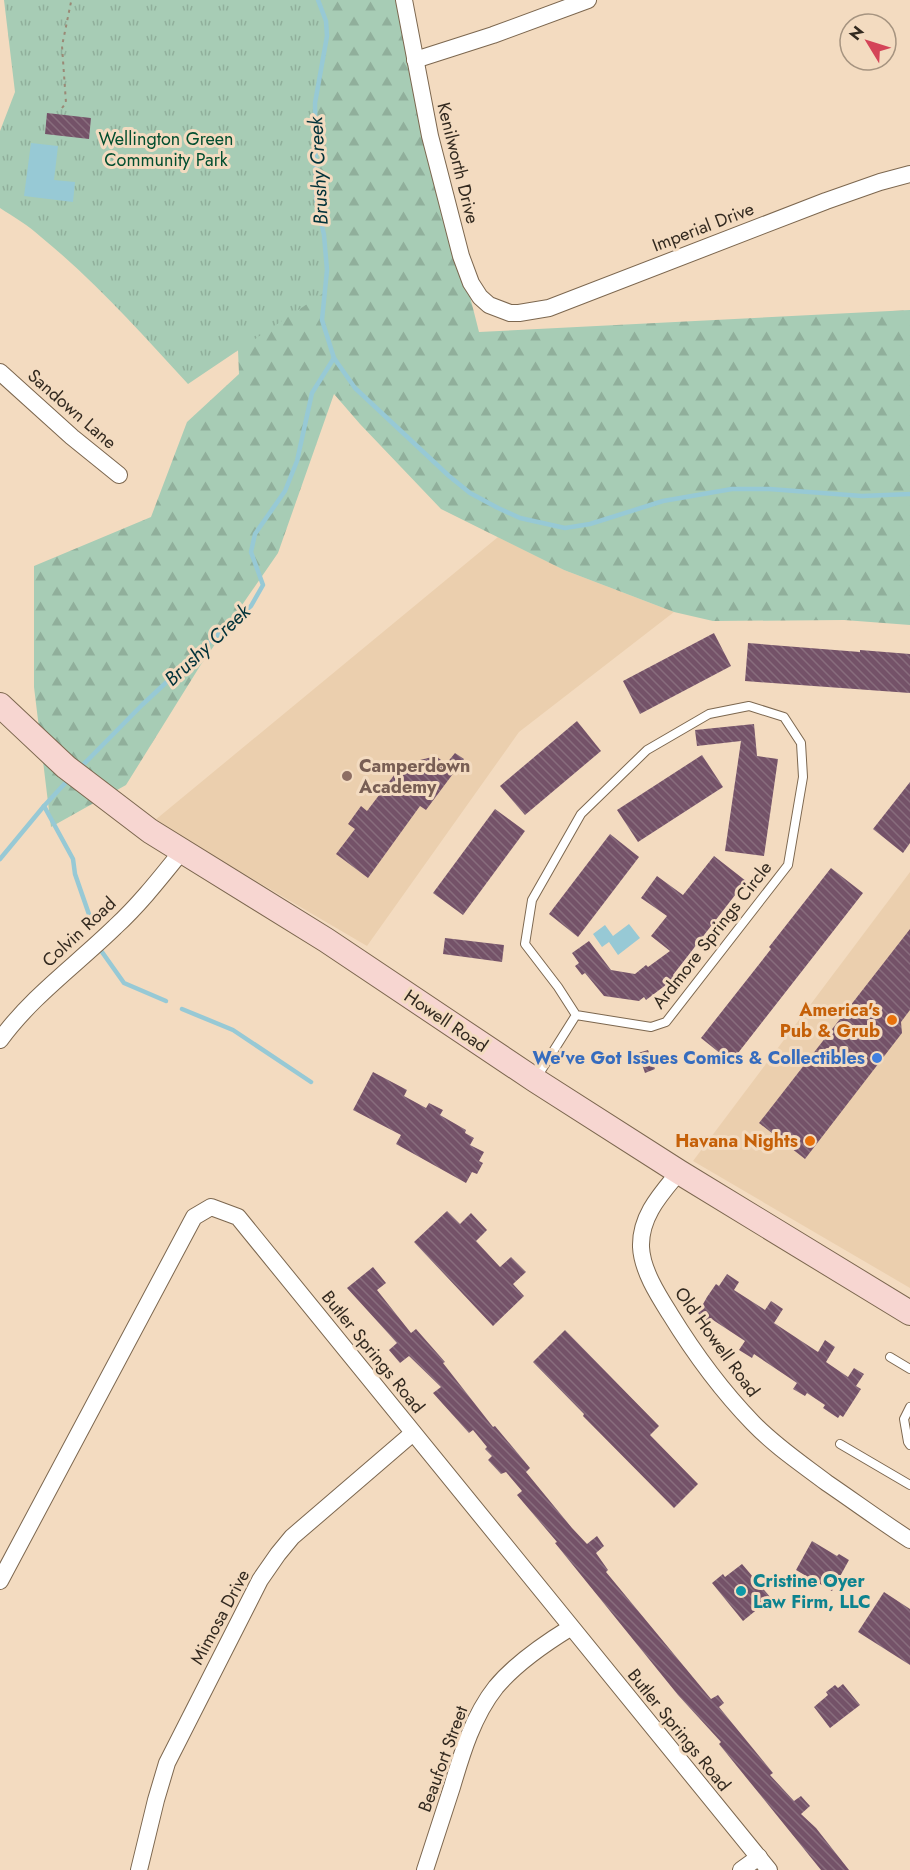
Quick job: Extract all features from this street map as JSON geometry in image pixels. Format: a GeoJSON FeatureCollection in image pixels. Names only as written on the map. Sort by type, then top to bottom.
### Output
{"type":"FeatureCollection","features":[{"type":"Feature","properties":{"kind":"main road","name":"Howell Road"},"geometry":{"type":"LineString","coordinates":[[0,705],[47,750],[150,831],[326,940],[535,1080],[679,1172],[910,1313]]}},
{"type":"Feature","properties":{"kind":"street","name":"Kenilworth Drive"},"geometry":{"type":"LineString","coordinates":[[404,0],[433,147],[461,256],[471,283],[480,297],[489,305],[510,313]]}},
{"type":"Feature","properties":{"kind":"street"},"geometry":{"type":"LineString","coordinates":[[415,60],[588,0]]}},
{"type":"Feature","properties":{"kind":"street","name":"Imperial Drive"},"geometry":{"type":"LineString","coordinates":[[510,313],[519,314],[549,308],[826,201],[910,174]]}},
{"type":"Feature","properties":{"kind":"street","name":"Sandown Lane"},"geometry":{"type":"LineString","coordinates":[[0,372],[72,437],[119,475]]}},
{"type":"Feature","properties":{"kind":"street","name":"Colvin Road"},"geometry":{"type":"LineString","coordinates":[[0,1040],[27,1007],[117,926],[182,851]]}},
{"type":"Feature","properties":{"kind":"street","name":"Old Howell Road"},"geometry":{"type":"LineString","coordinates":[[679,1172],[652,1204],[644,1227],[642,1255],[657,1294],[716,1381],[761,1431],[887,1526],[910,1540]]}},
{"type":"Feature","properties":{"kind":"street","name":"Butler Springs Road"},"geometry":{"type":"LineString","coordinates":[[0,1581],[194,1217],[211,1207],[238,1217],[764,1864]]}},
{"type":"Feature","properties":{"kind":"street","name":"Mimosa Drive"},"geometry":{"type":"LineString","coordinates":[[139,1870],[167,1763],[260,1580],[292,1537],[413,1433]]}},
{"type":"Feature","properties":{"kind":"street","name":"Beaufort Street"},"geometry":{"type":"LineString","coordinates":[[425,1870],[461,1758],[483,1707],[495,1688],[511,1671],[549,1641],[570,1628]]}},
{"type":"Feature","properties":{"kind":"street"},"geometry":{"type":"LineString","coordinates":[[741,1870],[764,1864]]}},
{"type":"Feature","properties":{"kind":"lane","name":"Ardmore Springs Circle"},"geometry":{"type":"LineString","coordinates":[[749,706],[784,717],[801,743],[803,777],[788,865],[666,1022],[651,1027],[576,1015],[525,944],[532,900],[581,814],[647,750],[709,714],[749,706]]}},
{"type":"Feature","properties":{"kind":"lane"},"geometry":{"type":"LineString","coordinates":[[535,1080],[576,1015]]}},
{"type":"Feature","properties":{"kind":"lane"},"geometry":{"type":"LineString","coordinates":[[890,1357],[910,1369]]}},
{"type":"Feature","properties":{"kind":"lane"},"geometry":{"type":"LineString","coordinates":[[910,1407],[904,1419],[910,1445]]}},
{"type":"Feature","properties":{"kind":"lane"},"geometry":{"type":"LineString","coordinates":[[840,1444],[910,1485]]}},
{"type":"Feature","properties":{"kind":"path"},"geometry":{"type":"LineString","coordinates":[[62,108],[66,103],[62,46],[71,2]]}},
{"type":"Feature","properties":{"kind":"shaded area","name":"Camperdown Academy"},"geometry":{"type":"Polygon","coordinates":[[[498,537],[564,570],[674,612],[519,732],[367,946],[154,821],[498,537]]]}},
{"type":"Feature","properties":{"kind":"shaded area"},"geometry":{"type":"Polygon","coordinates":[[[910,872],[910,1288],[693,1161],[910,872]]]}},
{"type":"Feature","properties":{"kind":"green space","name":"Wellington Green Community Park"},"geometry":{"type":"Polygon","coordinates":[[[4,0],[318,0],[326,21],[327,36],[315,103],[316,198],[324,235],[327,270],[325,292],[188,384],[80,271],[32,229],[0,208],[0,131],[15,92],[4,0]]]}},
{"type":"Feature","properties":{"kind":"green space"},"geometry":{"type":"Polygon","coordinates":[[[278,0],[395,0],[479,332],[910,310],[910,625],[844,620],[713,621],[674,612],[564,570],[441,509],[334,394],[278,553],[200,666],[126,785],[51,827],[34,687],[34,566],[151,517],[187,422],[239,374],[237,326],[278,0]]]}},
{"type":"Feature","properties":{"kind":"water"},"geometry":{"type":"Polygon","coordinates":[[[31,143],[58,146],[54,180],[75,182],[73,202],[24,196],[31,143]]]}},
{"type":"Feature","properties":{"kind":"water"},"geometry":{"type":"Polygon","coordinates":[[[629,924],[640,938],[618,955],[609,942],[602,947],[593,934],[605,925],[613,936],[629,924]]]}},
{"type":"Feature","properties":{"kind":"building"},"geometry":{"type":"Polygon","coordinates":[[[47,113],[91,118],[89,139],[45,134],[47,113]]]}},
{"type":"Feature","properties":{"kind":"building"},"geometry":{"type":"Polygon","coordinates":[[[714,633],[731,666],[640,714],[623,681],[714,633]]]}},
{"type":"Feature","properties":{"kind":"building"},"geometry":{"type":"Polygon","coordinates":[[[748,643],[910,654],[910,693],[745,681],[748,643]]]}},
{"type":"Feature","properties":{"kind":"building"},"geometry":{"type":"Polygon","coordinates":[[[577,721],[601,751],[525,815],[500,786],[577,721]]]}},
{"type":"Feature","properties":{"kind":"building"},"geometry":{"type":"Polygon","coordinates":[[[754,724],[757,756],[778,759],[764,856],[725,851],[741,741],[697,746],[695,730],[754,724]]]}},
{"type":"Feature","properties":{"kind":"building"},"geometry":{"type":"Polygon","coordinates":[[[455,753],[464,759],[426,810],[420,806],[368,878],[336,854],[355,829],[348,824],[361,806],[367,811],[395,774],[400,777],[408,763],[436,756],[446,764],[455,753]]]}},
{"type":"Feature","properties":{"kind":"building"},"geometry":{"type":"Polygon","coordinates":[[[702,755],[723,787],[638,842],[617,810],[702,755]]]}},
{"type":"Feature","properties":{"kind":"building"},"geometry":{"type":"Polygon","coordinates":[[[910,782],[910,843],[903,853],[873,829],[910,782]]]}},
{"type":"Feature","properties":{"kind":"building"},"geometry":{"type":"Polygon","coordinates":[[[495,809],[525,831],[463,915],[433,893],[495,809]]]}},
{"type":"Feature","properties":{"kind":"building"},"geometry":{"type":"Polygon","coordinates":[[[610,834],[639,857],[578,937],[549,914],[610,834]]]}},
{"type":"Feature","properties":{"kind":"building"},"geometry":{"type":"Polygon","coordinates":[[[714,856],[746,881],[673,975],[675,978],[646,1000],[644,997],[639,1001],[604,996],[585,973],[582,975],[575,966],[579,963],[572,953],[589,941],[611,970],[635,974],[646,965],[648,967],[670,951],[651,936],[667,916],[641,898],[657,876],[683,895],[714,856]]]}},
{"type":"Feature","properties":{"kind":"building"},"geometry":{"type":"Polygon","coordinates":[[[831,868],[863,893],[731,1062],[701,1038],[831,868]]]}},
{"type":"Feature","properties":{"kind":"building"},"geometry":{"type":"Polygon","coordinates":[[[910,929],[910,1010],[901,1022],[902,1033],[805,1159],[759,1123],[910,929]]]}},
{"type":"Feature","properties":{"kind":"building"},"geometry":{"type":"Polygon","coordinates":[[[445,938],[504,945],[502,962],[443,954],[445,938]]]}},
{"type":"Feature","properties":{"kind":"building"},"geometry":{"type":"Polygon","coordinates":[[[648,1050],[655,1069],[645,1073],[638,1053],[648,1050]]]}},
{"type":"Feature","properties":{"kind":"building"},"geometry":{"type":"Polygon","coordinates":[[[373,1072],[407,1090],[404,1096],[426,1108],[429,1103],[443,1110],[440,1115],[466,1130],[465,1133],[474,1138],[470,1145],[484,1152],[479,1161],[483,1163],[477,1174],[472,1172],[466,1183],[396,1144],[401,1135],[353,1110],[373,1072]]]}},
{"type":"Feature","properties":{"kind":"building"},"geometry":{"type":"Polygon","coordinates":[[[447,1211],[460,1224],[471,1213],[487,1230],[476,1241],[500,1267],[511,1257],[526,1272],[513,1284],[524,1296],[493,1326],[414,1242],[447,1211]]]}},
{"type":"Feature","properties":{"kind":"building"},"geometry":{"type":"Polygon","coordinates":[[[373,1267],[386,1283],[377,1290],[411,1333],[416,1329],[445,1362],[443,1363],[493,1427],[495,1426],[530,1468],[526,1472],[572,1528],[587,1544],[597,1536],[604,1546],[596,1553],[608,1570],[606,1572],[711,1699],[718,1695],[724,1703],[719,1707],[773,1773],[770,1775],[794,1801],[801,1796],[810,1806],[801,1814],[816,1828],[849,1870],[821,1870],[719,1744],[721,1742],[678,1695],[517,1495],[522,1491],[506,1472],[501,1474],[488,1460],[492,1456],[485,1449],[487,1447],[473,1430],[469,1433],[433,1393],[441,1387],[409,1356],[400,1363],[389,1350],[397,1343],[347,1288],[373,1267]]]}},
{"type":"Feature","properties":{"kind":"building"},"geometry":{"type":"Polygon","coordinates":[[[727,1274],[739,1282],[734,1290],[765,1310],[771,1301],[783,1309],[774,1323],[818,1352],[825,1340],[835,1347],[826,1362],[848,1377],[854,1368],[864,1374],[856,1386],[861,1389],[843,1417],[840,1415],[838,1418],[823,1408],[825,1405],[807,1393],[805,1396],[793,1389],[797,1383],[754,1354],[752,1358],[739,1350],[745,1341],[713,1320],[710,1325],[698,1318],[700,1315],[698,1313],[707,1297],[716,1284],[719,1286],[727,1274]]]}},
{"type":"Feature","properties":{"kind":"building"},"geometry":{"type":"Polygon","coordinates":[[[565,1330],[659,1426],[650,1435],[698,1484],[674,1508],[533,1362],[565,1330]]]}},
{"type":"Feature","properties":{"kind":"building"},"geometry":{"type":"Polygon","coordinates":[[[812,1541],[837,1556],[839,1554],[849,1560],[832,1591],[796,1570],[812,1541]]]}},
{"type":"Feature","properties":{"kind":"building","name":"Cristine Oyer Law Firm, LLC"},"geometry":{"type":"Polygon","coordinates":[[[742,1564],[771,1598],[743,1621],[712,1583],[723,1574],[725,1577],[742,1564]]]}},
{"type":"Feature","properties":{"kind":"building"},"geometry":{"type":"Polygon","coordinates":[[[884,1592],[910,1609],[910,1665],[858,1632],[884,1592]]]}},
{"type":"Feature","properties":{"kind":"building"},"geometry":{"type":"Polygon","coordinates":[[[843,1684],[860,1705],[830,1728],[814,1707],[828,1695],[826,1692],[835,1685],[838,1688],[843,1684]]]}},
{"type":"Feature","properties":{"kind":"waterway"},"geometry":{"type":"LineString","coordinates":[[318,0],[326,21],[327,36],[315,103],[316,198],[324,235],[327,270],[322,320],[334,358],[355,388],[449,476],[470,493],[520,518],[565,528],[590,524],[663,501],[732,489],[769,489],[862,496],[910,494]]}},
{"type":"Feature","properties":{"kind":"waterway","name":"Brushy Creek"},"geometry":{"type":"LineString","coordinates":[[79,769],[142,705],[251,606],[263,585],[251,552],[255,534],[285,491],[297,461],[312,393],[334,358]]}},
{"type":"Feature","properties":{"kind":"waterway","name":"Brushy Creek"},"geometry":{"type":"LineString","coordinates":[[0,859],[69,779]]}},
{"type":"Feature","properties":{"kind":"waterway"},"geometry":{"type":"LineString","coordinates":[[44,806],[73,859],[75,874],[92,923]]}},
{"type":"Feature","properties":{"kind":"waterway"},"geometry":{"type":"LineString","coordinates":[[102,952],[124,983],[166,1001]]}},
{"type":"Feature","properties":{"kind":"waterway"},"geometry":{"type":"LineString","coordinates":[[182,1009],[233,1030],[311,1082]]}},
{"type":"Feature","properties":{"kind":"place","name":"Camperdown Academy"},"geometry":{"type":"Point","coordinates":[347,776]}},
{"type":"Feature","properties":{"kind":"place","name":"America's Pub & Grub"},"geometry":{"type":"Point","coordinates":[892,1020]}},
{"type":"Feature","properties":{"kind":"place","name":"We've Got Issues Comics & Collectibles"},"geometry":{"type":"Point","coordinates":[877,1058]}},
{"type":"Feature","properties":{"kind":"place","name":"Havana Nights"},"geometry":{"type":"Point","coordinates":[810,1141]}},
{"type":"Feature","properties":{"kind":"place","name":"Cristine Oyer Law Firm, LLC"},"geometry":{"type":"Point","coordinates":[741,1591]}}]}
